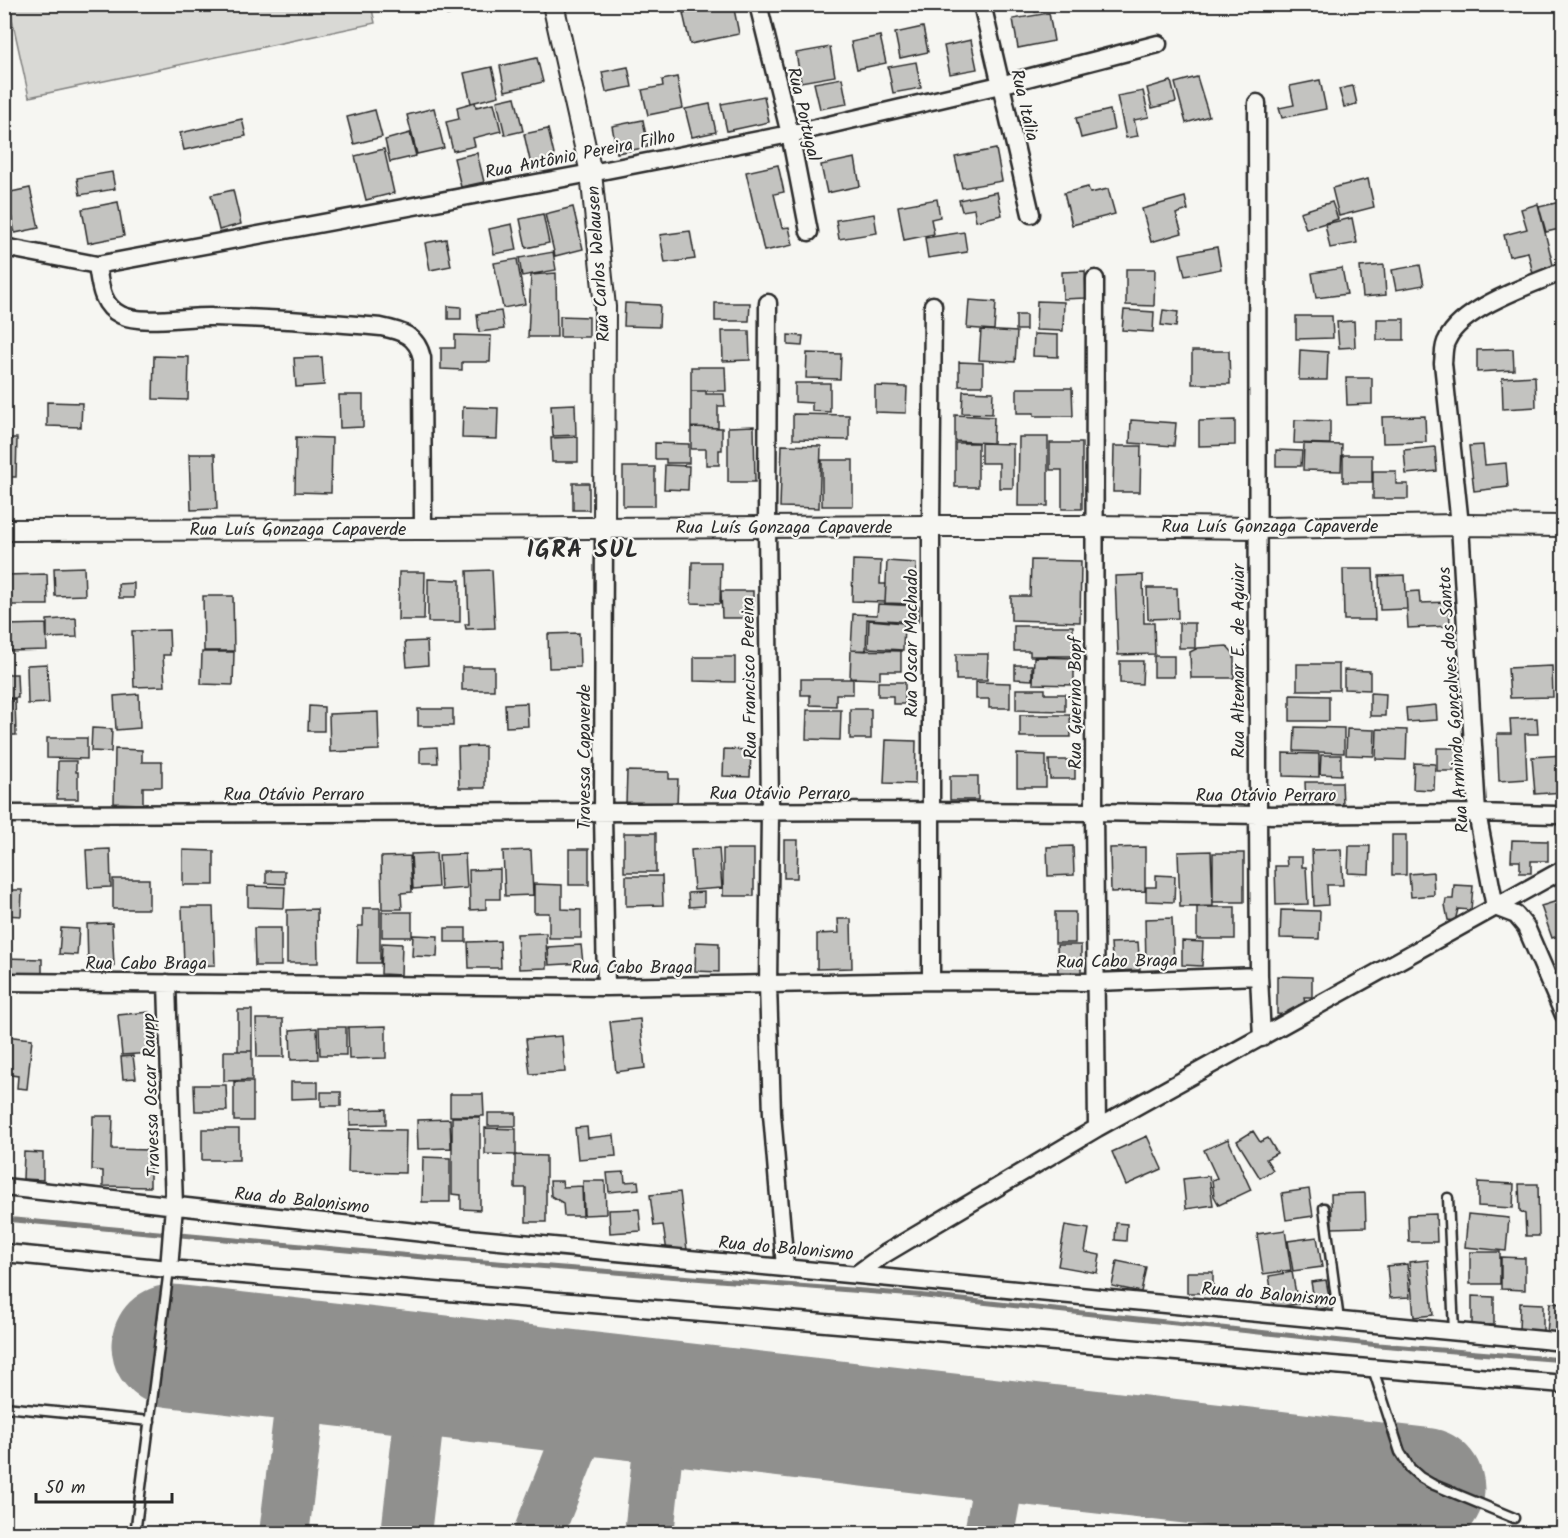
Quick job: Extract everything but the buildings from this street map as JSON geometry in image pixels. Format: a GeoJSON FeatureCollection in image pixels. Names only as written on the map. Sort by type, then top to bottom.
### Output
{"type":"FeatureCollection","features":[{"type":"Feature","properties":{"kind":"street","name":"Rua Carlos Welausen"},"geometry":{"type":"LineString","coordinates":[[554,4],[591,172],[605,307],[604,528]]}},
{"type":"Feature","properties":{"kind":"street","name":"Rua Portugal"},"geometry":{"type":"LineString","coordinates":[[758,4],[790,134],[809,232]]}},
{"type":"Feature","properties":{"kind":"street","name":"Rua Itália"},"geometry":{"type":"LineString","coordinates":[[982,4],[1031,214]]}},
{"type":"Feature","properties":{"kind":"street","name":"Rua Antônio Pereira Filho"},"geometry":{"type":"LineString","coordinates":[[4,247],[97,265],[790,134],[1000,85],[1158,44]]}},
{"type":"Feature","properties":{"kind":"street","name":"Rua Altemar E. de Aguiar"},"geometry":{"type":"LineString","coordinates":[[1257,104],[1258,815],[1259,976],[1262,1038]]}},
{"type":"Feature","properties":{"kind":"street"},"geometry":{"type":"LineString","coordinates":[[97,265],[104,300],[111,309],[131,318],[143,320],[209,317],[280,319],[381,327],[409,336],[420,349],[422,358],[423,529]]}},
{"type":"Feature","properties":{"kind":"street","name":"Rua Armindo Gonçalves dos Santos"},"geometry":{"type":"LineString","coordinates":[[1495,907],[1477,813],[1460,525],[1443,363],[1446,340],[1461,322],[1478,309],[1498,299],[1563,271]]}},
{"type":"Feature","properties":{"kind":"street","name":"Rua Guerino Bopf"},"geometry":{"type":"LineString","coordinates":[[1095,279],[1094,812],[1097,1128]]}},
{"type":"Feature","properties":{"kind":"street","name":"Rua Francisco Pereira"},"geometry":{"type":"LineString","coordinates":[[768,303],[767,527],[770,812],[768,985],[772,1114],[785,1267]]}},
{"type":"Feature","properties":{"kind":"street","name":"Rua Oscar Machado"},"geometry":{"type":"LineString","coordinates":[[931,981],[933,305]]}},
{"type":"Feature","properties":{"kind":"street","name":"Rua Luís Gonzaga Capaverde"},"geometry":{"type":"LineString","coordinates":[[4,530],[1095,525],[1257,528],[1563,526]]}},
{"type":"Feature","properties":{"kind":"street","name":"Travessa Capaverde"},"geometry":{"type":"LineString","coordinates":[[604,528],[603,813],[606,987]]}},
{"type":"Feature","properties":{"kind":"street","name":"Rua Otávio Perraro"},"geometry":{"type":"LineString","coordinates":[[4,814],[930,811],[1258,815],[1477,813],[1556,815]]}},
{"type":"Feature","properties":{"kind":"street"},"geometry":{"type":"LineString","coordinates":[[857,1274],[883,1256],[1097,1128],[1563,869]]}},
{"type":"Feature","properties":{"kind":"street"},"geometry":{"type":"LineString","coordinates":[[1495,907],[1516,915],[1526,927],[1563,1015]]}},
{"type":"Feature","properties":{"kind":"street","name":"Rua Cabo Braga"},"geometry":{"type":"LineString","coordinates":[[4,982],[606,987],[931,981],[1095,982],[1259,976]]}},
{"type":"Feature","properties":{"kind":"street","name":"Travessa Oscar Raupp"},"geometry":{"type":"LineString","coordinates":[[167,983],[173,1212],[170,1269]]}},
{"type":"Feature","properties":{"kind":"street","name":"Rua do Balonismo"},"geometry":{"type":"LineString","coordinates":[[4,1187],[173,1212],[785,1267],[1563,1342]]}},
{"type":"Feature","properties":{"kind":"street"},"geometry":{"type":"LineString","coordinates":[[4,1253],[170,1269],[1563,1384]]}},
{"type":"Feature","properties":{"kind":"lane"},"geometry":{"type":"LineString","coordinates":[[1448,1197],[1454,1332]]}},
{"type":"Feature","properties":{"kind":"lane"},"geometry":{"type":"LineString","coordinates":[[1324,1208],[1339,1320]]}},
{"type":"Feature","properties":{"kind":"lane"},"geometry":{"type":"LineString","coordinates":[[135,1533],[170,1269]]}},
{"type":"Feature","properties":{"kind":"lane"},"geometry":{"type":"LineString","coordinates":[[1372,1368],[1400,1452],[1410,1468],[1432,1484],[1514,1518]]}},
{"type":"Feature","properties":{"kind":"lane"},"geometry":{"type":"LineString","coordinates":[[4,1407],[150,1421]]}},
{"type":"Feature","properties":{"kind":"shaded area"},"geometry":{"type":"Polygon","coordinates":[[[9,5],[371,5],[375,23],[29,97],[9,5]]]}},
{"type":"Feature","properties":{"kind":"waterway"},"geometry":{"type":"LineString","coordinates":[[4,1219],[445,1259],[916,1295],[1379,1345],[1564,1360]]}},
{"type":"Feature","properties":{"kind":"taxiway"},"geometry":{"type":"LineString","coordinates":[[284,1534],[305,1361]]}},
{"type":"Feature","properties":{"kind":"taxiway"},"geometry":{"type":"LineString","coordinates":[[406,1534],[424,1375]]}},
{"type":"Feature","properties":{"kind":"taxiway"},"geometry":{"type":"LineString","coordinates":[[538,1534],[594,1394]]}},
{"type":"Feature","properties":{"kind":"taxiway"},"geometry":{"type":"LineString","coordinates":[[649,1534],[663,1403]]}},
{"type":"Feature","properties":{"kind":"taxiway"},"geometry":{"type":"LineString","coordinates":[[989,1534],[1006,1441]]}},
{"type":"Feature","properties":{"kind":"runway"},"geometry":{"type":"LineString","coordinates":[[173,1346],[1423,1489]]}},
{"type":"Feature","properties":{"kind":"district","name":"IGRA SUL"},"geometry":{"type":"Point","coordinates":[583,549]}}]}
